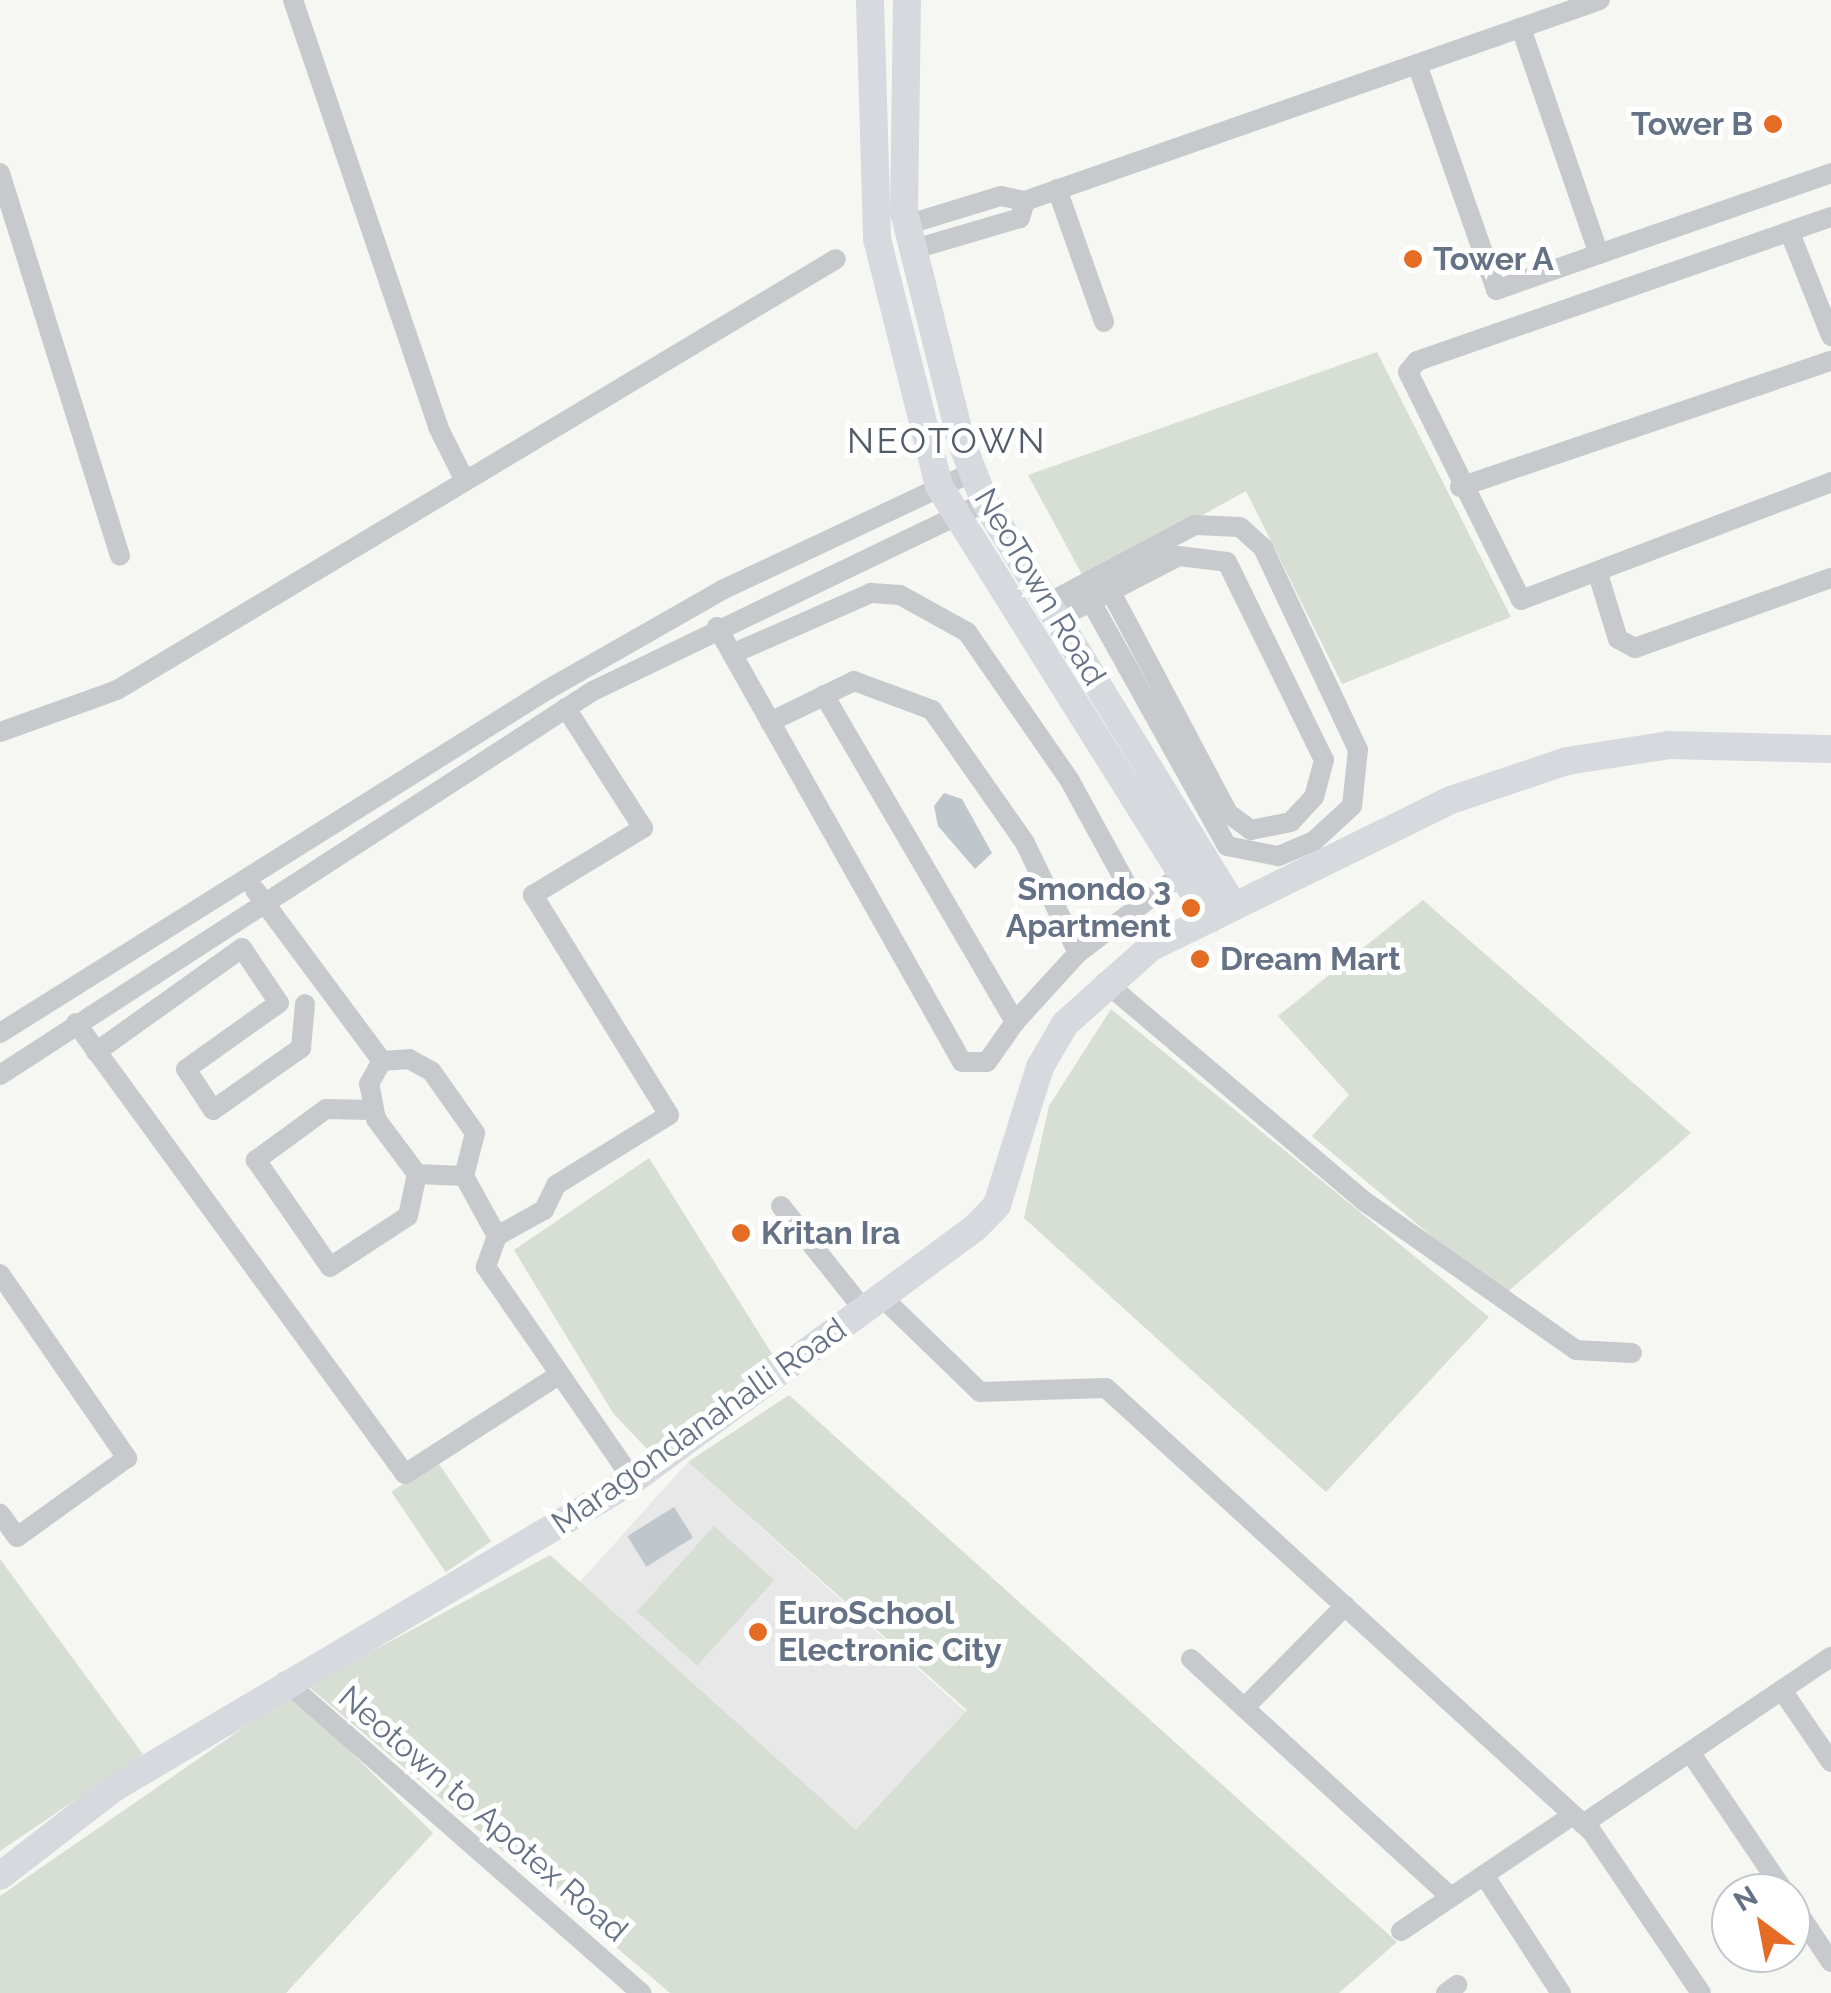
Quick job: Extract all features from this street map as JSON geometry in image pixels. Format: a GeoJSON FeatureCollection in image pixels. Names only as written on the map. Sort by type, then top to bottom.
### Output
{"type":"FeatureCollection","features":[{"type":"Feature","properties":{"kind":"street"},"geometry":{"type":"LineString","coordinates":[[293,0],[438,428],[464,479]]}},
{"type":"Feature","properties":{"kind":"street","name":"NeoTown Road"},"geometry":{"type":"LineString","coordinates":[[870,0],[876,239],[940,486],[1180,882],[1222,913]]}},
{"type":"Feature","properties":{"kind":"street","name":"NeoTown Road"},"geometry":{"type":"LineString","coordinates":[[907,0],[898,118],[908,237],[973,472],[986,502],[1222,913]]}},
{"type":"Feature","properties":{"kind":"street"},"geometry":{"type":"LineString","coordinates":[[908,237],[1001,196],[1025,200],[1600,0]]}},
{"type":"Feature","properties":{"kind":"street"},"geometry":{"type":"LineString","coordinates":[[1521,28],[1599,254]]}},
{"type":"Feature","properties":{"kind":"street"},"geometry":{"type":"LineString","coordinates":[[1418,64],[1496,290],[1831,173]]}},
{"type":"Feature","properties":{"kind":"street"},"geometry":{"type":"LineString","coordinates":[[0,174],[120,556]]}},
{"type":"Feature","properties":{"kind":"street"},"geometry":{"type":"LineString","coordinates":[[1057,189],[1104,322]]}},
{"type":"Feature","properties":{"kind":"street"},"geometry":{"type":"LineString","coordinates":[[1831,217],[1416,361],[1408,385],[1521,600],[1598,574],[1831,482]]}},
{"type":"Feature","properties":{"kind":"street"},"geometry":{"type":"LineString","coordinates":[[1790,233],[1831,336]]}},
{"type":"Feature","properties":{"kind":"street"},"geometry":{"type":"LineString","coordinates":[[0,732],[117,690],[836,259]]}},
{"type":"Feature","properties":{"kind":"street"},"geometry":{"type":"LineString","coordinates":[[1460,487],[1831,361]]}},
{"type":"Feature","properties":{"kind":"street"},"geometry":{"type":"LineString","coordinates":[[0,1033],[245,876],[722,590],[973,472]]}},
{"type":"Feature","properties":{"kind":"street"},"geometry":{"type":"LineString","coordinates":[[726,642],[953,512],[986,502]]}},
{"type":"Feature","properties":{"kind":"street"},"geometry":{"type":"LineString","coordinates":[[1052,611],[1195,526],[1240,527],[1263,548],[1358,750],[1352,806],[1314,841],[1278,856],[1227,846],[1091,602]]}},
{"type":"Feature","properties":{"kind":"street"},"geometry":{"type":"LineString","coordinates":[[1052,611],[1091,602],[1111,592],[1192,552],[1236,571],[1324,760],[1314,798],[1291,822],[1252,830],[1228,813],[1111,592]]}},
{"type":"Feature","properties":{"kind":"street"},"geometry":{"type":"LineString","coordinates":[[1598,574],[1618,639],[1634,648],[1831,578]]}},
{"type":"Feature","properties":{"kind":"street"},"geometry":{"type":"LineString","coordinates":[[0,1075],[261,899],[566,708],[726,642],[871,593],[900,594],[967,632],[1070,781],[1138,905]]}},
{"type":"Feature","properties":{"kind":"street"},"geometry":{"type":"LineString","coordinates":[[726,642],[962,1062],[986,1062],[1015,1022],[1078,953],[1138,905],[1180,882]]}},
{"type":"Feature","properties":{"kind":"street"},"geometry":{"type":"LineString","coordinates":[[770,722],[854,681],[932,710],[1025,843],[1078,953]]}},
{"type":"Feature","properties":{"kind":"street"},"geometry":{"type":"LineString","coordinates":[[824,695],[1015,1022]]}},
{"type":"Feature","properties":{"kind":"street"},"geometry":{"type":"LineString","coordinates":[[566,708],[643,828],[533,895],[669,1115],[556,1185],[544,1210],[497,1236],[486,1267],[633,1480]]}},
{"type":"Feature","properties":{"kind":"street","name":"Maragondanahalli Road"},"geometry":{"type":"LineString","coordinates":[[0,1876],[114,1788],[285,1681],[633,1480],[873,1304],[996,1205],[1040,1067],[1106,982],[1222,913],[1451,800],[1566,761],[1670,745],[1831,749]]}},
{"type":"Feature","properties":{"kind":"street"},"geometry":{"type":"LineString","coordinates":[[245,876],[382,1061]]}},
{"type":"Feature","properties":{"kind":"street"},"geometry":{"type":"LineString","coordinates":[[96,1052],[242,948],[279,1003]]}},
{"type":"Feature","properties":{"kind":"street"},"geometry":{"type":"LineString","coordinates":[[1106,982],[1364,1202],[1576,1350],[1632,1353]]}},
{"type":"Feature","properties":{"kind":"street"},"geometry":{"type":"LineString","coordinates":[[305,1004],[301,1048],[213,1110],[186,1069],[279,1003],[305,1004],[330,988]]}},
{"type":"Feature","properties":{"kind":"street"},"geometry":{"type":"LineString","coordinates":[[76,1022],[405,1474],[560,1374]]}},
{"type":"Feature","properties":{"kind":"street"},"geometry":{"type":"LineString","coordinates":[[382,1061],[409,1059],[432,1072],[475,1134],[464,1176],[497,1236]]}},
{"type":"Feature","properties":{"kind":"street"},"geometry":{"type":"LineString","coordinates":[[370,1110],[326,1110],[256,1160],[330,1267],[408,1216],[417,1174],[370,1110],[369,1084],[382,1061]]}},
{"type":"Feature","properties":{"kind":"street"},"geometry":{"type":"LineString","coordinates":[[417,1174],[464,1176]]}},
{"type":"Feature","properties":{"kind":"street"},"geometry":{"type":"LineString","coordinates":[[781,1206],[873,1304],[980,1392],[1106,1388],[1578,1819],[1700,1993]]}},
{"type":"Feature","properties":{"kind":"street"},"geometry":{"type":"LineString","coordinates":[[0,1274],[127,1458],[17,1537],[0,1514]]}},
{"type":"Feature","properties":{"kind":"street"},"geometry":{"type":"LineString","coordinates":[[1244,1708],[1345,1606]]}},
{"type":"Feature","properties":{"kind":"street"},"geometry":{"type":"LineString","coordinates":[[1401,1931],[1484,1875],[1690,1752],[1831,1657]]}},
{"type":"Feature","properties":{"kind":"street"},"geometry":{"type":"LineString","coordinates":[[1191,1660],[1451,1898]]}},
{"type":"Feature","properties":{"kind":"street","name":"Neotown to Apotex Road"},"geometry":{"type":"LineString","coordinates":[[285,1681],[642,1993]]}},
{"type":"Feature","properties":{"kind":"street"},"geometry":{"type":"LineString","coordinates":[[1782,1690],[1831,1762]]}},
{"type":"Feature","properties":{"kind":"street"},"geometry":{"type":"LineString","coordinates":[[1690,1752],[1772,1873]]}},
{"type":"Feature","properties":{"kind":"street"},"geometry":{"type":"LineString","coordinates":[[1484,1875],[1561,1993]]}},
{"type":"Feature","properties":{"kind":"street"},"geometry":{"type":"LineString","coordinates":[[1811,1932],[1831,1962]]}},
{"type":"Feature","properties":{"kind":"shaded area"},"geometry":{"type":"Polygon","coordinates":[[[1377,352],[1511,617],[1342,684],[1246,491],[1085,580],[1028,475],[1377,352]]]}},
{"type":"Feature","properties":{"kind":"shaded area"},"geometry":{"type":"Polygon","coordinates":[[[944,793],[962,799],[992,853],[975,869],[938,826],[934,806],[944,793]]]}},
{"type":"Feature","properties":{"kind":"shaded area"},"geometry":{"type":"Polygon","coordinates":[[[1423,900],[1691,1133],[1503,1296],[1312,1136],[1349,1095],[1278,1016],[1423,900]]]}},
{"type":"Feature","properties":{"kind":"shaded area"},"geometry":{"type":"Polygon","coordinates":[[[1111,1009],[1489,1317],[1326,1492],[1024,1218],[1049,1106],[1111,1009]]]}},
{"type":"Feature","properties":{"kind":"shaded area"},"geometry":{"type":"Polygon","coordinates":[[[649,1158],[776,1360],[648,1450],[613,1413],[514,1250],[649,1158]]]}},
{"type":"Feature","properties":{"kind":"shaded area"},"geometry":{"type":"Polygon","coordinates":[[[789,1395],[1397,1942],[1339,1993],[670,1993],[308,1686],[550,1555],[856,1830],[967,1710],[688,1462],[789,1395]]]}},
{"type":"Feature","properties":{"kind":"shaded area"},"geometry":{"type":"Polygon","coordinates":[[[437,1461],[491,1541],[446,1572],[391,1492],[437,1461]]]}},
{"type":"Feature","properties":{"kind":"shaded area","name":"EuroSchool Electronic City"},"geometry":{"type":"Polygon","coordinates":[[[688,1462],[965,1712],[854,1835],[577,1585],[688,1462]]]}},
{"type":"Feature","properties":{"kind":"shaded area"},"geometry":{"type":"Polygon","coordinates":[[[674,1507],[693,1538],[646,1567],[627,1536],[674,1507]]]}},
{"type":"Feature","properties":{"kind":"shaded area"},"geometry":{"type":"Polygon","coordinates":[[[714,1526],[774,1580],[697,1666],[637,1611],[714,1526]]]}},
{"type":"Feature","properties":{"kind":"shaded area"},"geometry":{"type":"Polygon","coordinates":[[[0,1559],[143,1754],[0,1851],[0,1559]]]}},
{"type":"Feature","properties":{"kind":"shaded area"},"geometry":{"type":"Polygon","coordinates":[[[292,1694],[433,1833],[286,1993],[0,1993],[0,1896],[292,1694]]]}},
{"type":"Feature","properties":{"kind":"place","name":"Tower B"},"geometry":{"type":"Point","coordinates":[1773,124]}},
{"type":"Feature","properties":{"kind":"place","name":"Tower A"},"geometry":{"type":"Point","coordinates":[1413,259]}},
{"type":"Feature","properties":{"kind":"place","name":"Smondo 3 Apartment"},"geometry":{"type":"Point","coordinates":[1191,908]}},
{"type":"Feature","properties":{"kind":"place","name":"Dream Mart"},"geometry":{"type":"Point","coordinates":[1200,959]}},
{"type":"Feature","properties":{"kind":"place","name":"Kritan Ira"},"geometry":{"type":"Point","coordinates":[741,1233]}},
{"type":"Feature","properties":{"kind":"place","name":"EuroSchool Electronic City"},"geometry":{"type":"Point","coordinates":[758,1632]}},
{"type":"Feature","properties":{"kind":"district","name":"NEOTOWN"},"geometry":{"type":"Point","coordinates":[947,441]}}]}
